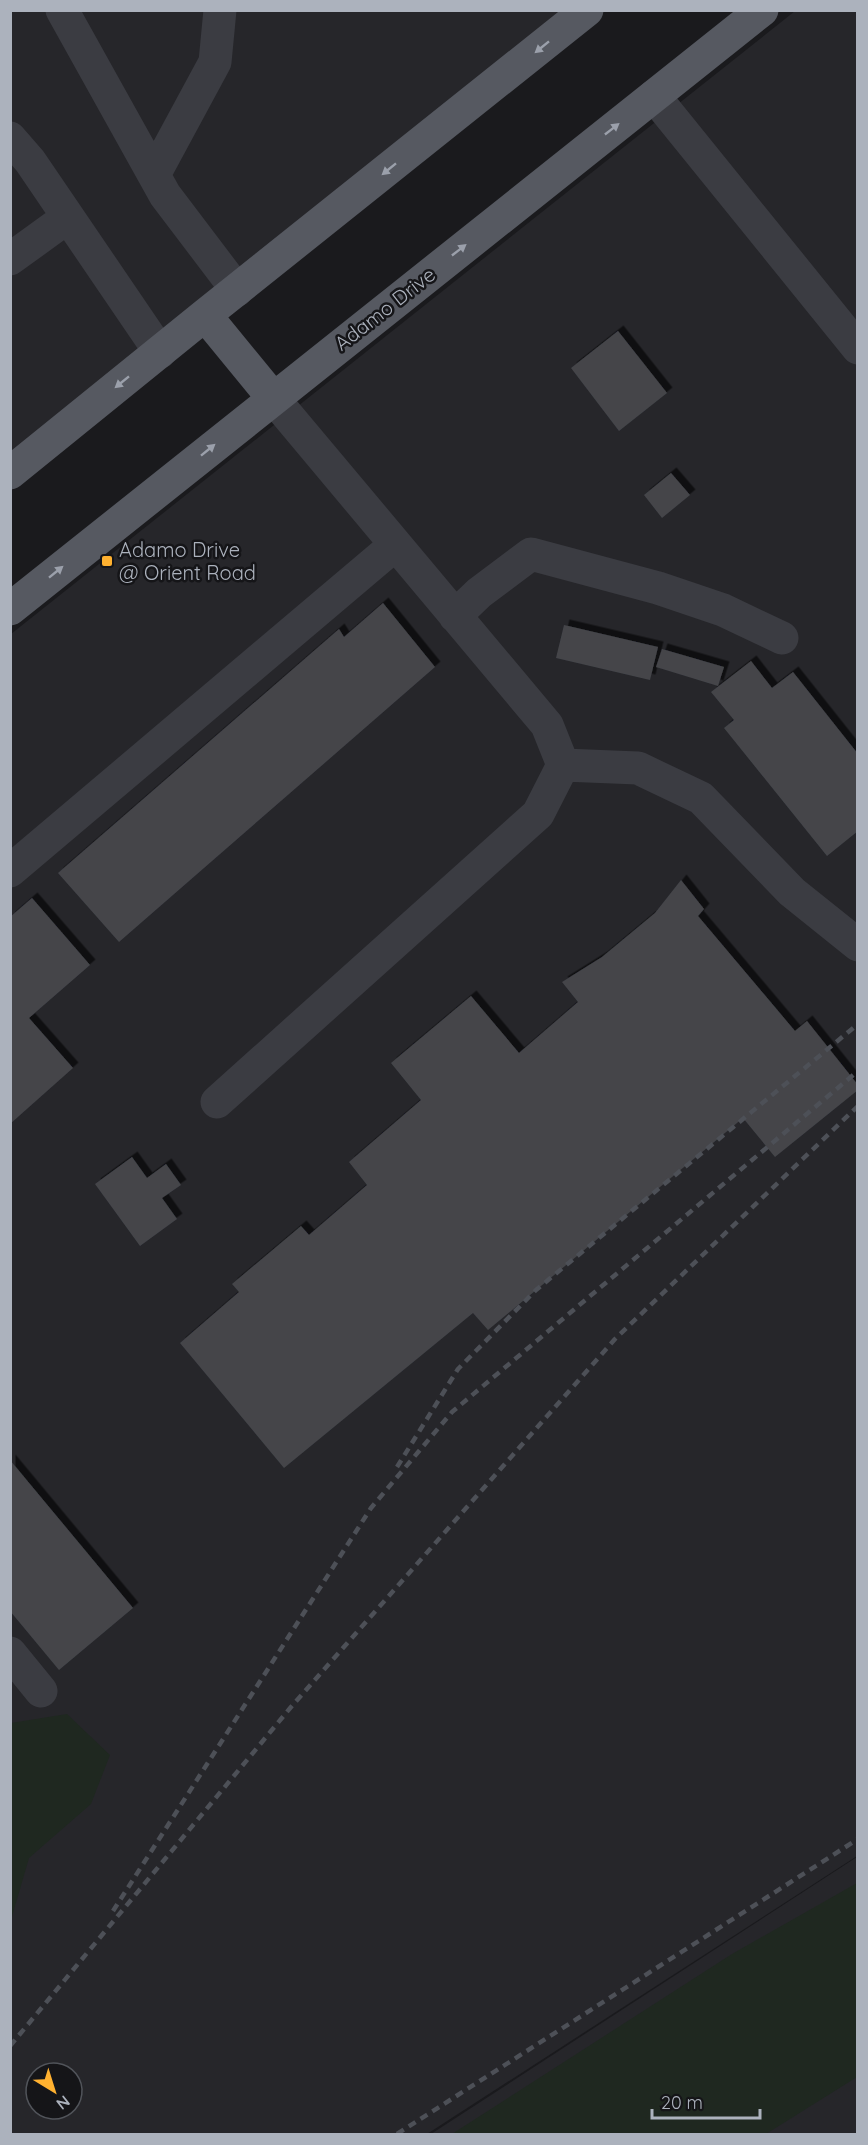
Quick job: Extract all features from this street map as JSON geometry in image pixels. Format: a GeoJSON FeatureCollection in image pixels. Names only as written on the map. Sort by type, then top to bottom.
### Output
{"type":"FeatureCollection","features":[{"type":"Feature","properties":{"kind":"main road"},"geometry":{"type":"LineString","coordinates":[[10,472],[587,10]]}},
{"type":"Feature","properties":{"kind":"main road","name":"Adamo Drive"},"geometry":{"type":"LineString","coordinates":[[10,609],[762,10]]}},
{"type":"Feature","properties":{"kind":"main road"},"geometry":{"type":"LineString","coordinates":[[205,315],[273,398]]}},
{"type":"Feature","properties":{"kind":"lane"},"geometry":{"type":"LineString","coordinates":[[62,10],[165,195],[237,290]]}},
{"type":"Feature","properties":{"kind":"lane"},"geometry":{"type":"LineString","coordinates":[[154,175],[215,62],[220,10]]}},
{"type":"Feature","properties":{"kind":"lane"},"geometry":{"type":"LineString","coordinates":[[654,96],[858,348]]}},
{"type":"Feature","properties":{"kind":"lane"},"geometry":{"type":"LineString","coordinates":[[10,138],[30,161],[159,352]]}},
{"type":"Feature","properties":{"kind":"lane"},"geometry":{"type":"LineString","coordinates":[[10,259],[68,217]]}},
{"type":"Feature","properties":{"kind":"lane"},"geometry":{"type":"LineString","coordinates":[[273,398],[546,725],[563,765]]}},
{"type":"Feature","properties":{"kind":"lane"},"geometry":{"type":"LineString","coordinates":[[10,871],[395,545]]}},
{"type":"Feature","properties":{"kind":"lane"},"geometry":{"type":"LineString","coordinates":[[455,616],[479,593],[531,554],[658,588],[723,610],[782,638]]}},
{"type":"Feature","properties":{"kind":"lane"},"geometry":{"type":"LineString","coordinates":[[563,765],[638,768],[701,798],[792,892],[858,945]]}},
{"type":"Feature","properties":{"kind":"lane"},"geometry":{"type":"LineString","coordinates":[[218,1102],[538,814],[563,765]]}},
{"type":"Feature","properties":{"kind":"lane"},"geometry":{"type":"LineString","coordinates":[[10,1653],[41,1691]]}},
{"type":"Feature","properties":{"kind":"shaded area"},"geometry":{"type":"Polygon","coordinates":[[[11,11],[584,11],[11,475],[11,11]]]}},
{"type":"Feature","properties":{"kind":"shaded area"},"geometry":{"type":"Polygon","coordinates":[[[795,11],[857,11],[857,1856],[427,2134],[11,2134],[11,634],[795,11]]]}},
{"type":"Feature","properties":{"kind":"shaded area"},"geometry":{"type":"Polygon","coordinates":[[[67,1714],[110,1755],[91,1804],[29,1858],[11,1920],[11,1723],[67,1714]]]}},
{"type":"Feature","properties":{"kind":"shaded area"},"geometry":{"type":"Polygon","coordinates":[[[857,1857],[857,2134],[431,2134],[857,1857]]]}},
{"type":"Feature","properties":{"kind":"shaded area"},"geometry":{"type":"Polygon","coordinates":[[[857,1883],[857,2077],[766,2134],[452,2134],[732,1954],[857,1883]]]}},
{"type":"Feature","properties":{"kind":"building"},"geometry":{"type":"Polygon","coordinates":[[[618,331],[667,393],[619,431],[571,368],[618,331]]]}},
{"type":"Feature","properties":{"kind":"building"},"geometry":{"type":"Polygon","coordinates":[[[671,473],[690,495],[662,518],[644,495],[671,473]]]}},
{"type":"Feature","properties":{"kind":"building"},"geometry":{"type":"Polygon","coordinates":[[[383,603],[435,667],[119,942],[58,873],[339,629],[344,637],[383,603]]]}},
{"type":"Feature","properties":{"kind":"building"},"geometry":{"type":"Polygon","coordinates":[[[564,625],[658,647],[650,680],[556,658],[564,625]]]}},
{"type":"Feature","properties":{"kind":"building"},"geometry":{"type":"Polygon","coordinates":[[[662,649],[724,667],[718,686],[656,667],[662,649]]]}},
{"type":"Feature","properties":{"kind":"building"},"geometry":{"type":"Polygon","coordinates":[[[751,661],[772,688],[793,672],[858,754],[858,831],[827,856],[724,728],[734,720],[711,692],[751,661]]]}},
{"type":"Feature","properties":{"kind":"building"},"geometry":{"type":"Polygon","coordinates":[[[681,880],[704,909],[698,916],[795,1031],[807,1021],[858,1085],[858,1090],[775,1157],[743,1118],[488,1330],[473,1313],[284,1468],[180,1343],[239,1292],[232,1284],[301,1226],[309,1235],[367,1185],[349,1162],[421,1100],[391,1063],[471,996],[519,1053],[578,1002],[562,982],[602,957],[655,913],[681,880]]]}},
{"type":"Feature","properties":{"kind":"building"},"geometry":{"type":"Polygon","coordinates":[[[32,898],[90,965],[29,1018],[73,1068],[10,1124],[10,917],[32,898]]]}},
{"type":"Feature","properties":{"kind":"building"},"geometry":{"type":"Polygon","coordinates":[[[132,1157],[147,1178],[166,1164],[181,1185],[162,1198],[177,1219],[140,1246],[95,1184],[132,1157]]]}},
{"type":"Feature","properties":{"kind":"building"},"geometry":{"type":"Polygon","coordinates":[[[10,1460],[133,1608],[59,1670],[10,1611],[10,1460]]]}},
{"type":"Feature","properties":{"kind":"railway"},"geometry":{"type":"LineString","coordinates":[[397,1467],[458,1369],[536,1290],[858,1024]]}},
{"type":"Feature","properties":{"kind":"railway"},"geometry":{"type":"LineString","coordinates":[[113,1911],[371,1508],[452,1412],[858,1071]]}},
{"type":"Feature","properties":{"kind":"railway"},"geometry":{"type":"LineString","coordinates":[[10,2046],[291,1707],[615,1339],[858,1106]]}},
{"type":"Feature","properties":{"kind":"railway"},"geometry":{"type":"LineString","coordinates":[[397,2134],[858,1839]]}},
{"type":"Feature","properties":{"kind":"place","name":"Adamo Drive @ Orient Road"},"geometry":{"type":"Point","coordinates":[107,561]}}]}
